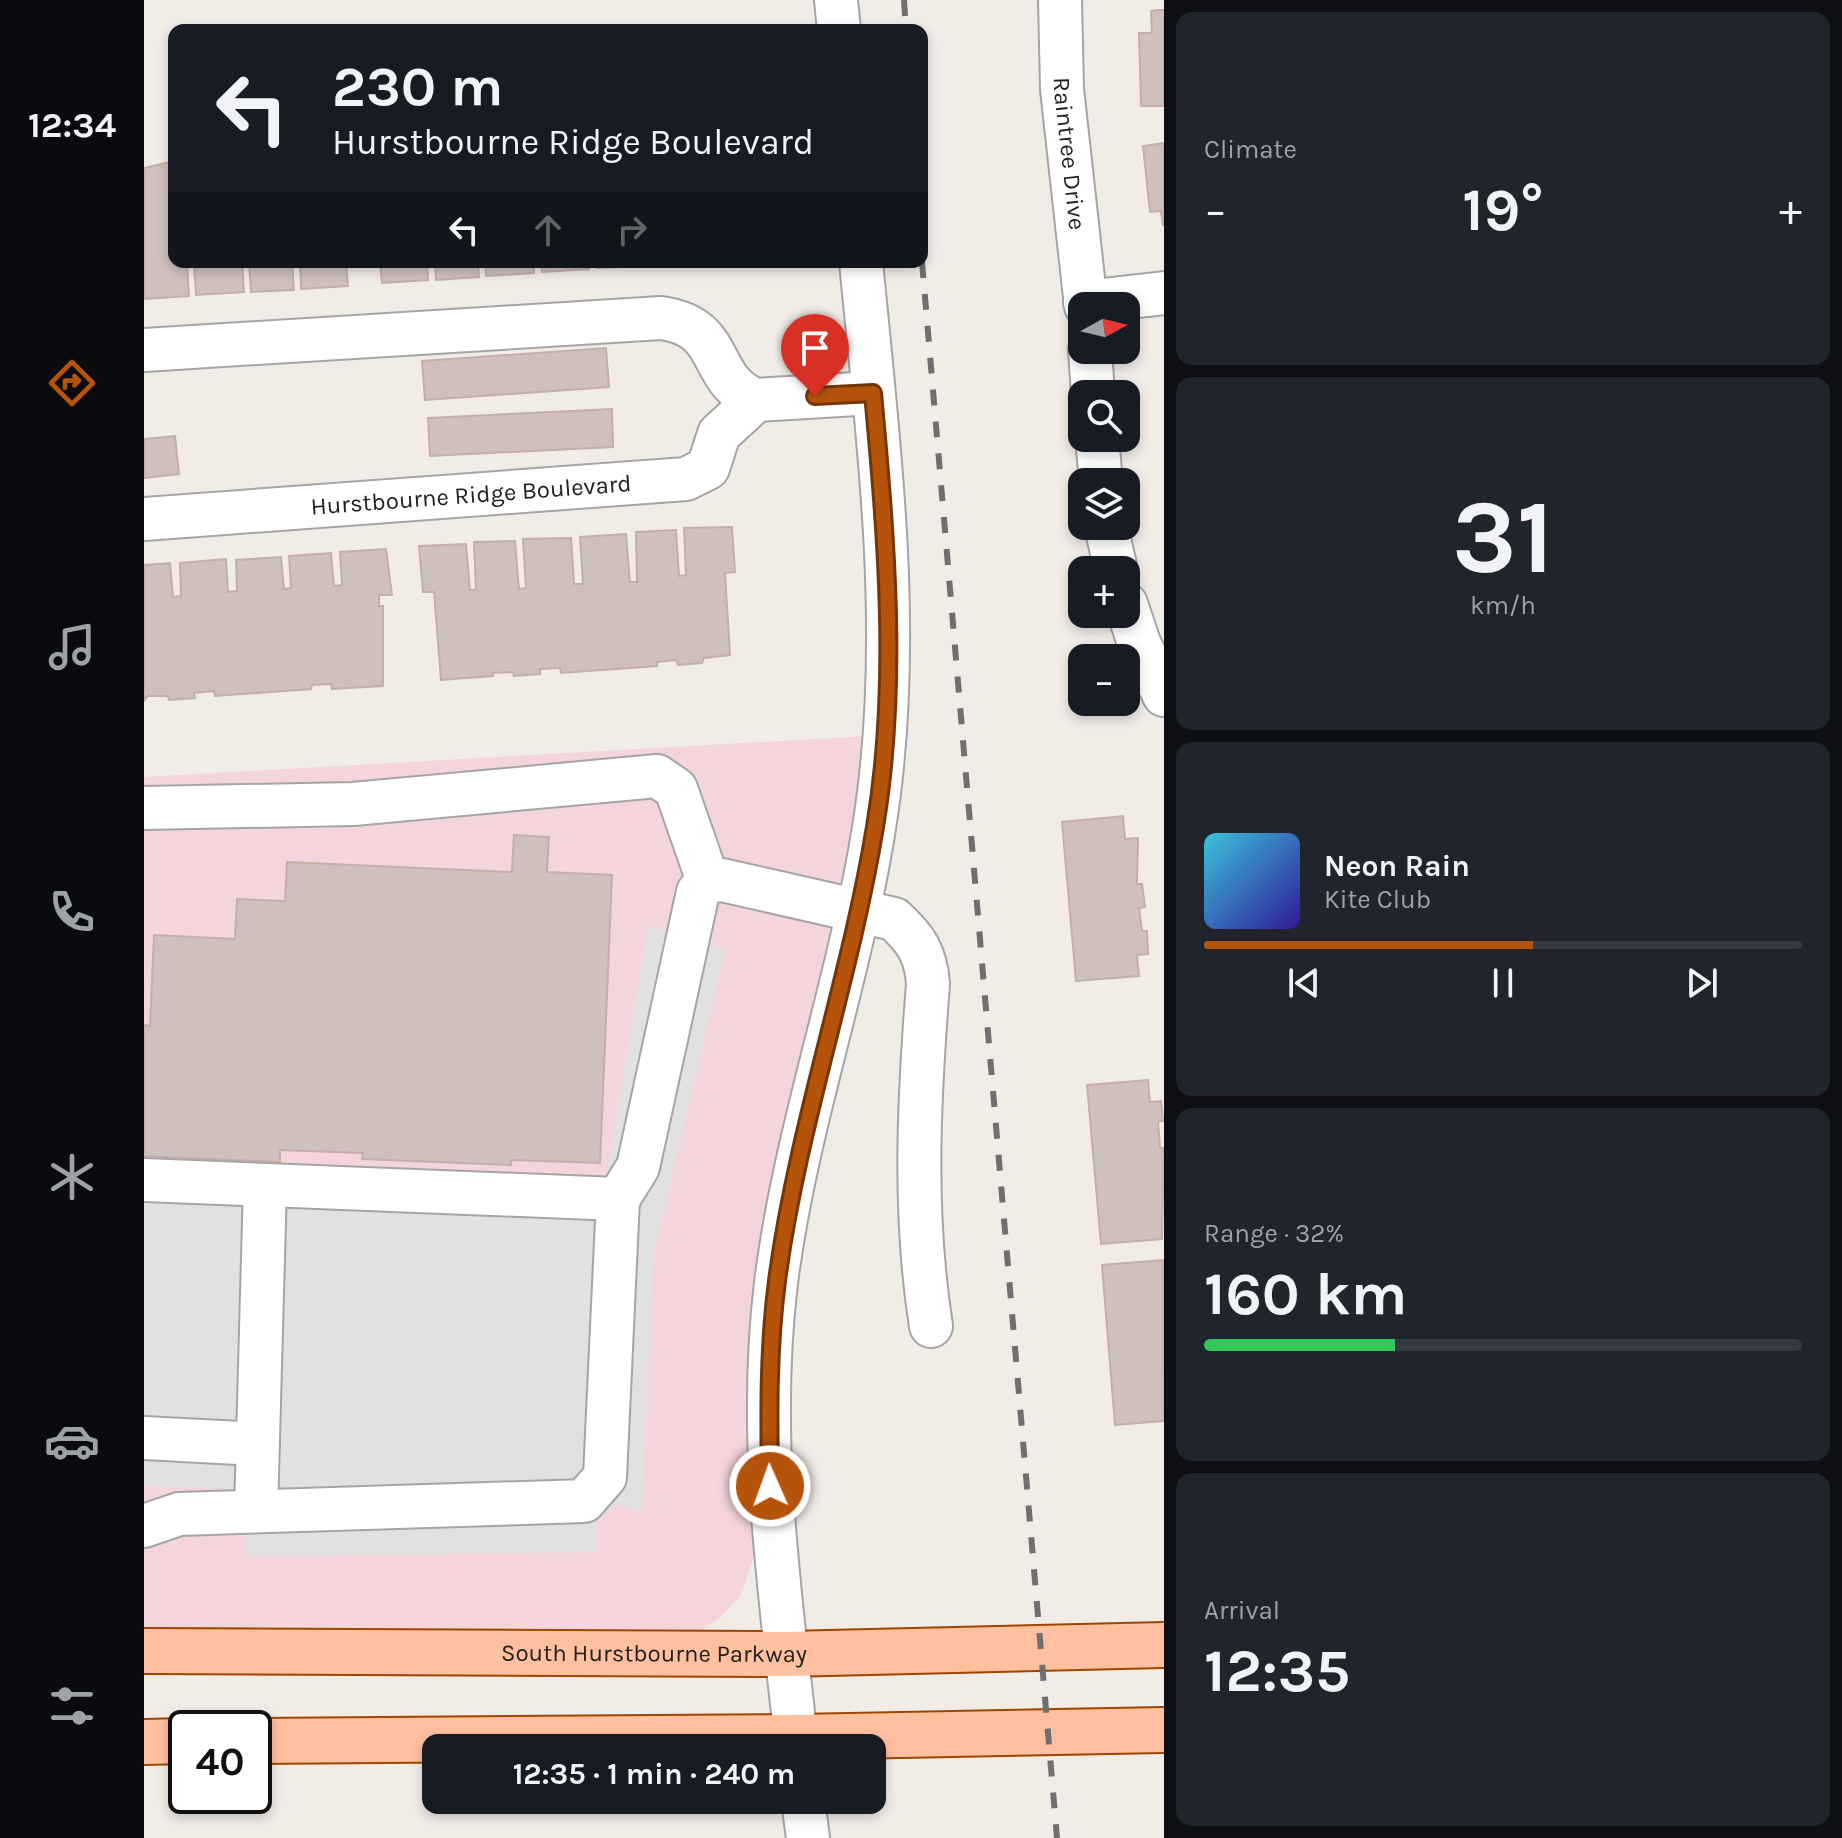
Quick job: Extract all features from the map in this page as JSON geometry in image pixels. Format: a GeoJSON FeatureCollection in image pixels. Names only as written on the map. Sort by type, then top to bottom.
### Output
{"type":"FeatureCollection","features":[{"type":"Feature","properties":{"kind":"main road","name":"South Hurstbourne Parkway"},"geometry":{"type":"LineString","coordinates":[[144,1651],[786,1654],[1164,1645]]}},
{"type":"Feature","properties":{"kind":"main road"},"geometry":{"type":"LineString","coordinates":[[886,1740],[1164,1730]]}},
{"type":"Feature","properties":{"kind":"main road"},"geometry":{"type":"LineString","coordinates":[[144,1742],[168,1741]]}},
{"type":"Feature","properties":{"kind":"main road"},"geometry":{"type":"LineString","coordinates":[[272,1741],[422,1742]]}},
{"type":"Feature","properties":{"kind":"street"},"geometry":{"type":"LineString","coordinates":[[836,0],[838,24]]}},
{"type":"Feature","properties":{"kind":"street","name":"Raintree Drive"},"geometry":{"type":"LineString","coordinates":[[1060,0],[1062,89],[1084,292]]}},
{"type":"Feature","properties":{"kind":"street"},"geometry":{"type":"LineString","coordinates":[[796,1734],[771,1510],[767,1383],[777,1280],[797,1169],[875,827],[887,688],[888,608],[862,268]]}},
{"type":"Feature","properties":{"kind":"street"},"geometry":{"type":"LineString","coordinates":[[1140,296],[1164,293]]}},
{"type":"Feature","properties":{"kind":"street"},"geometry":{"type":"LineString","coordinates":[[144,350],[661,318],[679,321],[698,331],[712,347],[727,382],[740,393],[756,400],[873,393]]}},
{"type":"Feature","properties":{"kind":"street","name":"Hurstbourne Ridge Boulevard"},"geometry":{"type":"LineString","coordinates":[[144,519],[686,479],[708,468],[719,434],[756,400]]}},
{"type":"Feature","properties":{"kind":"street"},"geometry":{"type":"LineString","coordinates":[[1134,628],[1164,695]]}},
{"type":"Feature","properties":{"kind":"street"},"geometry":{"type":"LineString","coordinates":[[144,808],[353,804],[657,776],[676,789],[708,881]]}},
{"type":"Feature","properties":{"kind":"street"},"geometry":{"type":"LineString","coordinates":[[144,1526],[179,1514],[584,1501],[605,1477],[618,1199],[638,1167],[698,892],[708,881],[722,880],[858,908],[894,919],[913,936],[926,960],[918,1159],[920,1223],[931,1326]]}},
{"type":"Feature","properties":{"kind":"street"},"geometry":{"type":"LineString","coordinates":[[144,1180],[618,1199]]}},
{"type":"Feature","properties":{"kind":"street"},"geometry":{"type":"LineString","coordinates":[[256,1511],[265,1185]]}},
{"type":"Feature","properties":{"kind":"street"},"geometry":{"type":"LineString","coordinates":[[144,1438],[258,1444]]}},
{"type":"Feature","properties":{"kind":"street"},"geometry":{"type":"LineString","coordinates":[[805,1814],[808,1838]]}},
{"type":"Feature","properties":{"kind":"shaded area"},"geometry":{"type":"Polygon","coordinates":[[[884,735],[797,1169],[771,1510],[740,1596],[720,1618],[705,1628],[644,1654],[144,1651],[144,777],[884,735]]]}},
{"type":"Feature","properties":{"kind":"shaded area"},"geometry":{"type":"Polygon","coordinates":[[[648,926],[725,949],[653,1256],[642,1511],[614,1505],[597,1522],[597,1552],[247,1556],[238,1490],[144,1485],[144,1160],[606,1179],[648,926]]]}},
{"type":"Feature","properties":{"kind":"building"},"geometry":{"type":"Polygon","coordinates":[[[1164,10],[1164,106],[1141,106],[1139,33],[1152,33],[1151,11],[1164,10]]]}},
{"type":"Feature","properties":{"kind":"building"},"geometry":{"type":"Polygon","coordinates":[[[1164,143],[1163,225],[1161,211],[1150,212],[1143,146],[1164,143]]]}},
{"type":"Feature","properties":{"kind":"building"},"geometry":{"type":"Polygon","coordinates":[[[168,162],[168,268],[187,268],[189,296],[144,299],[144,168],[168,162]]]}},
{"type":"Feature","properties":{"kind":"building"},"geometry":{"type":"Polygon","coordinates":[[[194,268],[242,268],[244,292],[196,295],[194,268]]]}},
{"type":"Feature","properties":{"kind":"building"},"geometry":{"type":"Polygon","coordinates":[[[249,268],[292,268],[294,290],[251,292],[249,268]]]}},
{"type":"Feature","properties":{"kind":"building"},"geometry":{"type":"Polygon","coordinates":[[[300,268],[346,268],[348,286],[301,289],[300,268]]]}},
{"type":"Feature","properties":{"kind":"building"},"geometry":{"type":"Polygon","coordinates":[[[381,268],[427,268],[428,280],[382,283],[381,268]]]}},
{"type":"Feature","properties":{"kind":"building"},"geometry":{"type":"Polygon","coordinates":[[[435,268],[478,268],[479,277],[436,280],[435,268]]]}},
{"type":"Feature","properties":{"kind":"building"},"geometry":{"type":"Polygon","coordinates":[[[485,268],[534,268],[534,273],[486,276],[485,268]]]}},
{"type":"Feature","properties":{"kind":"building"},"geometry":{"type":"Polygon","coordinates":[[[542,268],[589,268],[589,269],[542,272],[542,268]]]}},
{"type":"Feature","properties":{"kind":"building"},"geometry":{"type":"Polygon","coordinates":[[[606,348],[609,387],[425,400],[422,361],[606,348]]]}},
{"type":"Feature","properties":{"kind":"building"},"geometry":{"type":"Polygon","coordinates":[[[612,409],[613,447],[430,456],[428,418],[612,409]]]}},
{"type":"Feature","properties":{"kind":"building"},"geometry":{"type":"Polygon","coordinates":[[[175,436],[179,474],[144,478],[144,439],[175,436]]]}},
{"type":"Feature","properties":{"kind":"building"},"geometry":{"type":"Polygon","coordinates":[[[732,527],[735,572],[725,573],[730,655],[704,658],[702,663],[678,665],[676,660],[657,662],[657,666],[561,673],[560,668],[540,669],[540,674],[514,676],[513,672],[493,673],[493,676],[441,680],[434,592],[423,592],[419,546],[466,544],[470,590],[476,590],[474,542],[515,541],[519,589],[526,588],[523,539],[571,538],[574,584],[583,584],[580,537],[626,534],[630,582],[637,582],[636,532],[676,530],[679,576],[686,575],[684,528],[732,527]]]}},
{"type":"Feature","properties":{"kind":"building"},"geometry":{"type":"Polygon","coordinates":[[[386,549],[392,595],[379,595],[379,606],[383,606],[383,686],[332,689],[331,684],[312,685],[311,689],[215,696],[214,691],[194,693],[195,698],[169,700],[168,696],[148,696],[144,701],[144,565],[170,563],[173,597],[181,596],[180,563],[226,559],[228,592],[237,591],[236,560],[281,557],[284,589],[291,588],[289,556],[331,553],[334,586],[342,585],[340,552],[386,549]]]}},
{"type":"Feature","properties":{"kind":"building"},"geometry":{"type":"Polygon","coordinates":[[[1123,816],[1125,839],[1138,838],[1137,884],[1142,884],[1145,907],[1139,908],[1142,931],[1147,931],[1148,954],[1137,955],[1139,976],[1076,981],[1062,822],[1123,816]]]}},
{"type":"Feature","properties":{"kind":"building"},"geometry":{"type":"Polygon","coordinates":[[[514,835],[549,837],[547,872],[612,875],[600,1163],[511,1160],[511,1165],[362,1159],[363,1153],[280,1150],[280,1162],[144,1156],[144,1025],[150,1026],[154,935],[235,939],[237,899],[285,901],[287,862],[512,872],[514,835]]]}},
{"type":"Feature","properties":{"kind":"building"},"geometry":{"type":"Polygon","coordinates":[[[1148,1080],[1150,1102],[1161,1101],[1163,1121],[1158,1122],[1160,1148],[1164,1148],[1162,1239],[1101,1244],[1087,1085],[1148,1080]]]}},
{"type":"Feature","properties":{"kind":"building"},"geometry":{"type":"Polygon","coordinates":[[[1163,1260],[1164,1421],[1115,1425],[1102,1265],[1163,1260]]]}},
{"type":"Feature","properties":{"kind":"railway"},"geometry":{"type":"LineString","coordinates":[[904,0],[906,24]]}},
{"type":"Feature","properties":{"kind":"railway"},"geometry":{"type":"LineString","coordinates":[[923,268],[1057,1838]]}},
{"type":"Feature","properties":{"kind":"route"},"geometry":{"type":"LineString","coordinates":[[770,1486],[767,1383],[777,1280],[797,1169],[832,1029],[875,827],[883,764],[887,688],[888,608],[882,483],[873,393],[815,396]]}}]}
